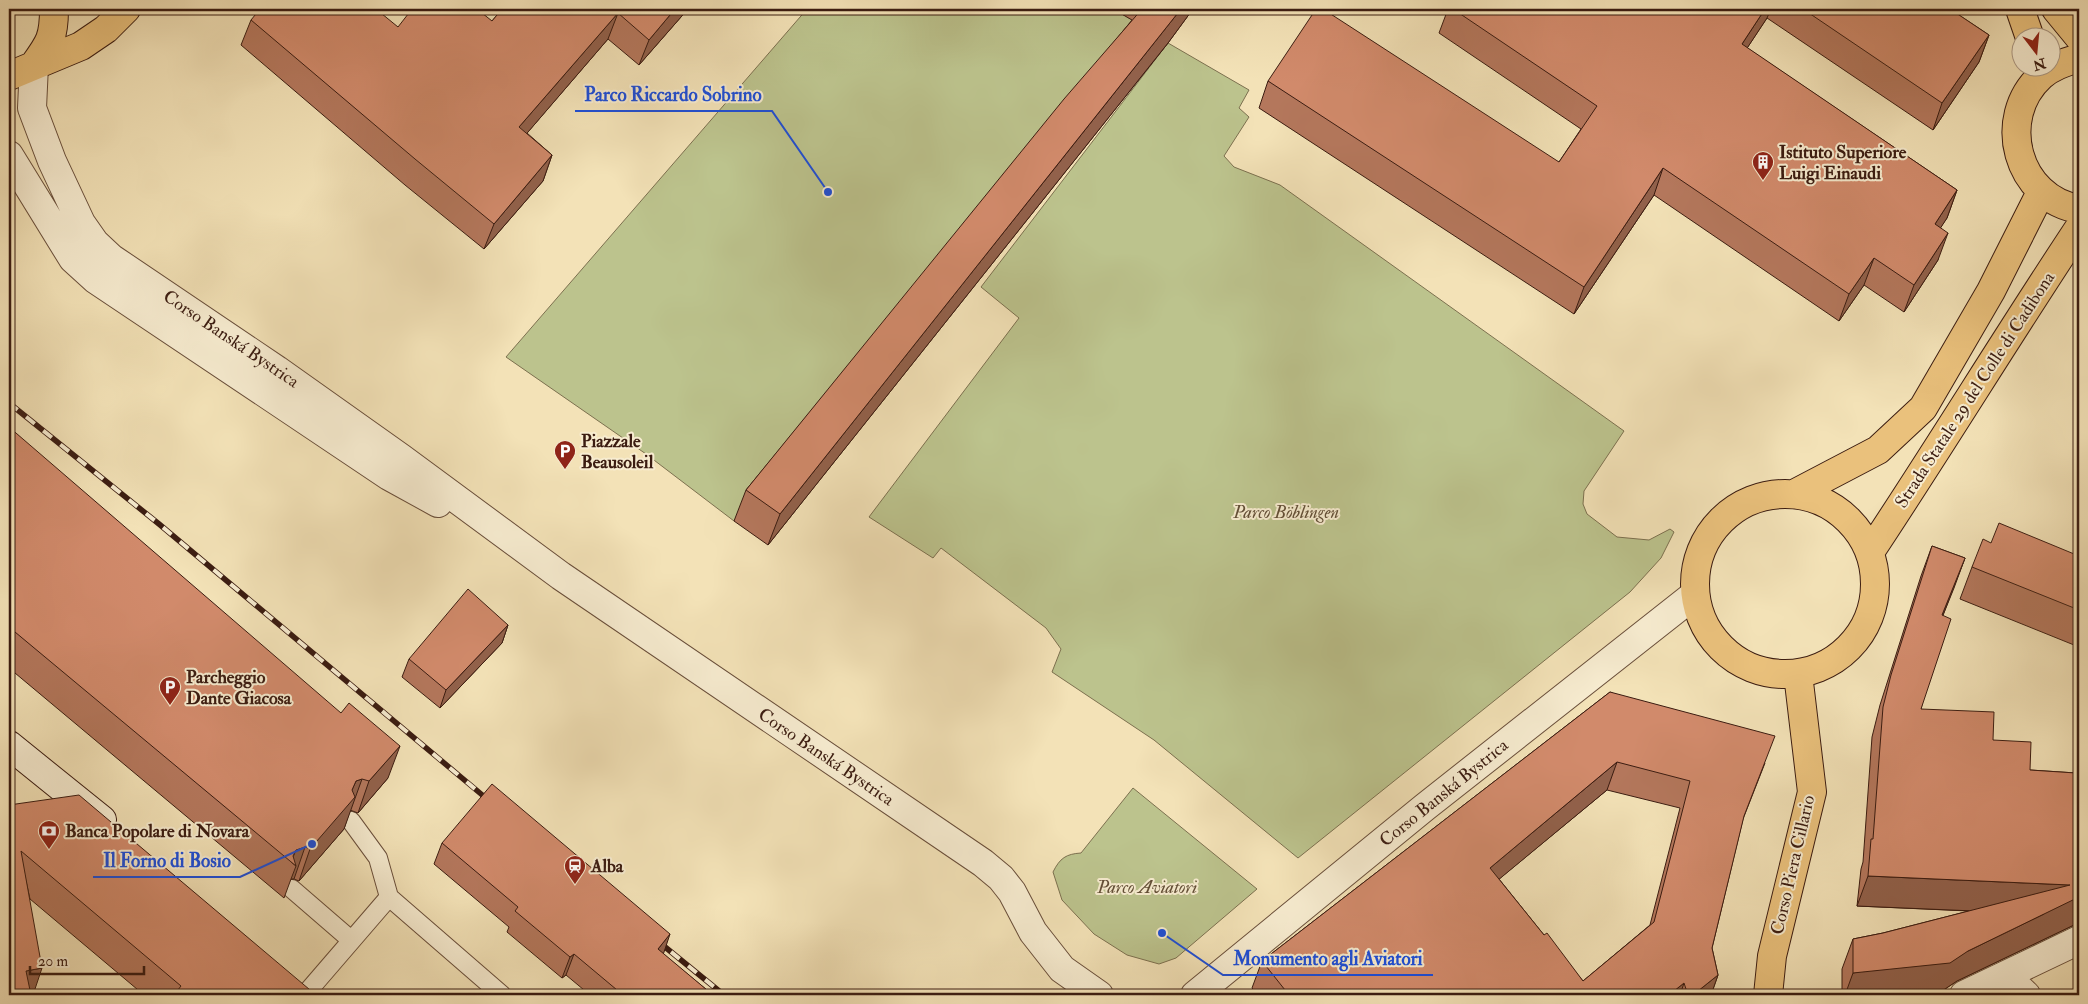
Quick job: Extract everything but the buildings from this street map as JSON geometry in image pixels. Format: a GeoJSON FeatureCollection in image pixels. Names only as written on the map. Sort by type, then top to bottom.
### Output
{"type":"FeatureCollection","features":[{"type":"Feature","properties":{"kind":"main road"},"geometry":{"type":"LineString","coordinates":[[34,65],[51,41],[54,9]]}},
{"type":"Feature","properties":{"kind":"main road"},"geometry":{"type":"LineString","coordinates":[[9,76],[80,46],[106,29],[126,9]]}},
{"type":"Feature","properties":{"kind":"main road"},"geometry":{"type":"LineString","coordinates":[[2020,9],[2027,28]]}},
{"type":"Feature","properties":{"kind":"main road"},"geometry":{"type":"LineString","coordinates":[[2056,9],[2079,37]]}},
{"type":"Feature","properties":{"kind":"main road"},"geometry":{"type":"LineString","coordinates":[[2060,64],[2079,58]]}},
{"type":"Feature","properties":{"kind":"main road"},"geometry":{"type":"LineString","coordinates":[[2036,78],[2026,95],[2018,117],[2015,140],[2021,164],[2041,192],[2056,202],[2079,209]]}},
{"type":"Feature","properties":{"kind":"main road","name":"Strada Statale 29 del Colle di Cadibona"},"geometry":{"type":"LineString","coordinates":[[1794,494],[1878,450],[1923,408],[1992,291],[2041,192]]}},
{"type":"Feature","properties":{"kind":"main road","name":"Strada Statale 29 del Colle di Cadibona"},"geometry":{"type":"LineString","coordinates":[[1870,552],[1945,439],[2025,308],[2079,228]]}},
{"type":"Feature","properties":{"kind":"main road"},"geometry":{"type":"LineString","coordinates":[[1794,494],[1819,499],[1841,512],[1858,530],[1870,552],[1876,578],[1874,605],[1864,630],[1847,651],[1824,666],[1798,674],[1770,674],[1742,664],[1719,646],[1702,622],[1694,595],[1696,568],[1704,542],[1720,520],[1742,504],[1768,495],[1794,494]]}},
{"type":"Feature","properties":{"kind":"main road","name":"Corso Piera Cillario"},"geometry":{"type":"LineString","coordinates":[[1768,995],[1772,956],[1812,792],[1798,674]]}},
{"type":"Feature","properties":{"kind":"street","name":"Corso Banská Bystrica"},"geometry":{"type":"LineString","coordinates":[[34,65],[32,108],[52,161],[81,223],[95,243],[111,258],[293,381],[523,549],[983,863],[1001,878],[1012,892],[1033,932],[1062,969],[1099,995]]}},
{"type":"Feature","properties":{"kind":"street","name":"Corso Banská Bystrica"},"geometry":{"type":"LineString","coordinates":[[9,155],[72,259],[95,279],[389,476],[523,549]]}},
{"type":"Feature","properties":{"kind":"street","name":"Corso Banská Bystrica"},"geometry":{"type":"LineString","coordinates":[[1196,995],[1425,807],[1694,595]]}},
{"type":"Feature","properties":{"kind":"street"},"geometry":{"type":"LineString","coordinates":[[9,745],[122,836]]}},
{"type":"Feature","properties":{"kind":"street"},"geometry":{"type":"LineString","coordinates":[[38,804],[66,791]]}},
{"type":"Feature","properties":{"kind":"street"},"geometry":{"type":"LineString","coordinates":[[1964,995],[2079,940]]}},
{"type":"Feature","properties":{"kind":"street"},"geometry":{"type":"LineString","coordinates":[[287,974],[310,993]]}},
{"type":"Feature","properties":{"kind":"street"},"geometry":{"type":"LineString","coordinates":[[2006,976],[2026,995]]}},
{"type":"Feature","properties":{"kind":"lane"},"geometry":{"type":"LineString","coordinates":[[351,821],[378,858],[389,897],[502,995]]}},
{"type":"Feature","properties":{"kind":"lane"},"geometry":{"type":"LineString","coordinates":[[292,889],[351,940]]}},
{"type":"Feature","properties":{"kind":"lane"},"geometry":{"type":"LineString","coordinates":[[310,993],[351,940],[389,897]]}},
{"type":"Feature","properties":{"kind":"green space"},"geometry":{"type":"Polygon","coordinates":[[[807,9],[1114,9],[1142,26],[734,521],[646,454],[506,357],[807,9]]]}},
{"type":"Feature","properties":{"kind":"green space","name":"Parco Böblingen"},"geometry":{"type":"Polygon","coordinates":[[[1168,43],[1249,90],[1239,108],[1249,117],[1224,156],[1234,167],[1280,185],[1624,431],[1584,491],[1583,504],[1587,514],[1617,537],[1649,540],[1670,529],[1674,532],[1661,558],[1630,592],[1298,858],[1154,740],[1052,672],[1061,649],[1046,628],[941,548],[933,558],[869,517],[1019,318],[981,287],[1168,43]]]}},
{"type":"Feature","properties":{"kind":"green space","name":"Parco Aviatori"},"geometry":{"type":"Polygon","coordinates":[[[1133,788],[1257,889],[1176,958],[1159,964],[1127,955],[1094,934],[1062,900],[1053,872],[1058,863],[1064,858],[1071,854],[1081,853],[1133,788]]]}},
{"type":"Feature","properties":{"kind":"railway"},"geometry":{"type":"LineString","coordinates":[[9,403],[159,524],[493,804]]}},
{"type":"Feature","properties":{"kind":"railway"},"geometry":{"type":"LineString","coordinates":[[654,938],[724,995]]}},
{"type":"Feature","properties":{"kind":"place","name":"Istituto Superiore Luigi Einaudi"},"geometry":{"type":"Point","coordinates":[1763,181]}},
{"type":"Feature","properties":{"kind":"place","name":"Parco Riccardo Sobrino"},"geometry":{"type":"Point","coordinates":[828,192]}},
{"type":"Feature","properties":{"kind":"place","name":"Piazzale Beausoleil"},"geometry":{"type":"Point","coordinates":[565,470]}},
{"type":"Feature","properties":{"kind":"place","name":"Parcheggio Dante Giacosa"},"geometry":{"type":"Point","coordinates":[170,706]}},
{"type":"Feature","properties":{"kind":"place","name":"Il Forno di Bosio"},"geometry":{"type":"Point","coordinates":[312,844]}},
{"type":"Feature","properties":{"kind":"place","name":"Banca Popolare di Novara"},"geometry":{"type":"Point","coordinates":[49,850]}},
{"type":"Feature","properties":{"kind":"place","name":"Alba"},"geometry":{"type":"Point","coordinates":[575,885]}},
{"type":"Feature","properties":{"kind":"place","name":"Monumento agli Aviatori"},"geometry":{"type":"Point","coordinates":[1162,933]}}]}
